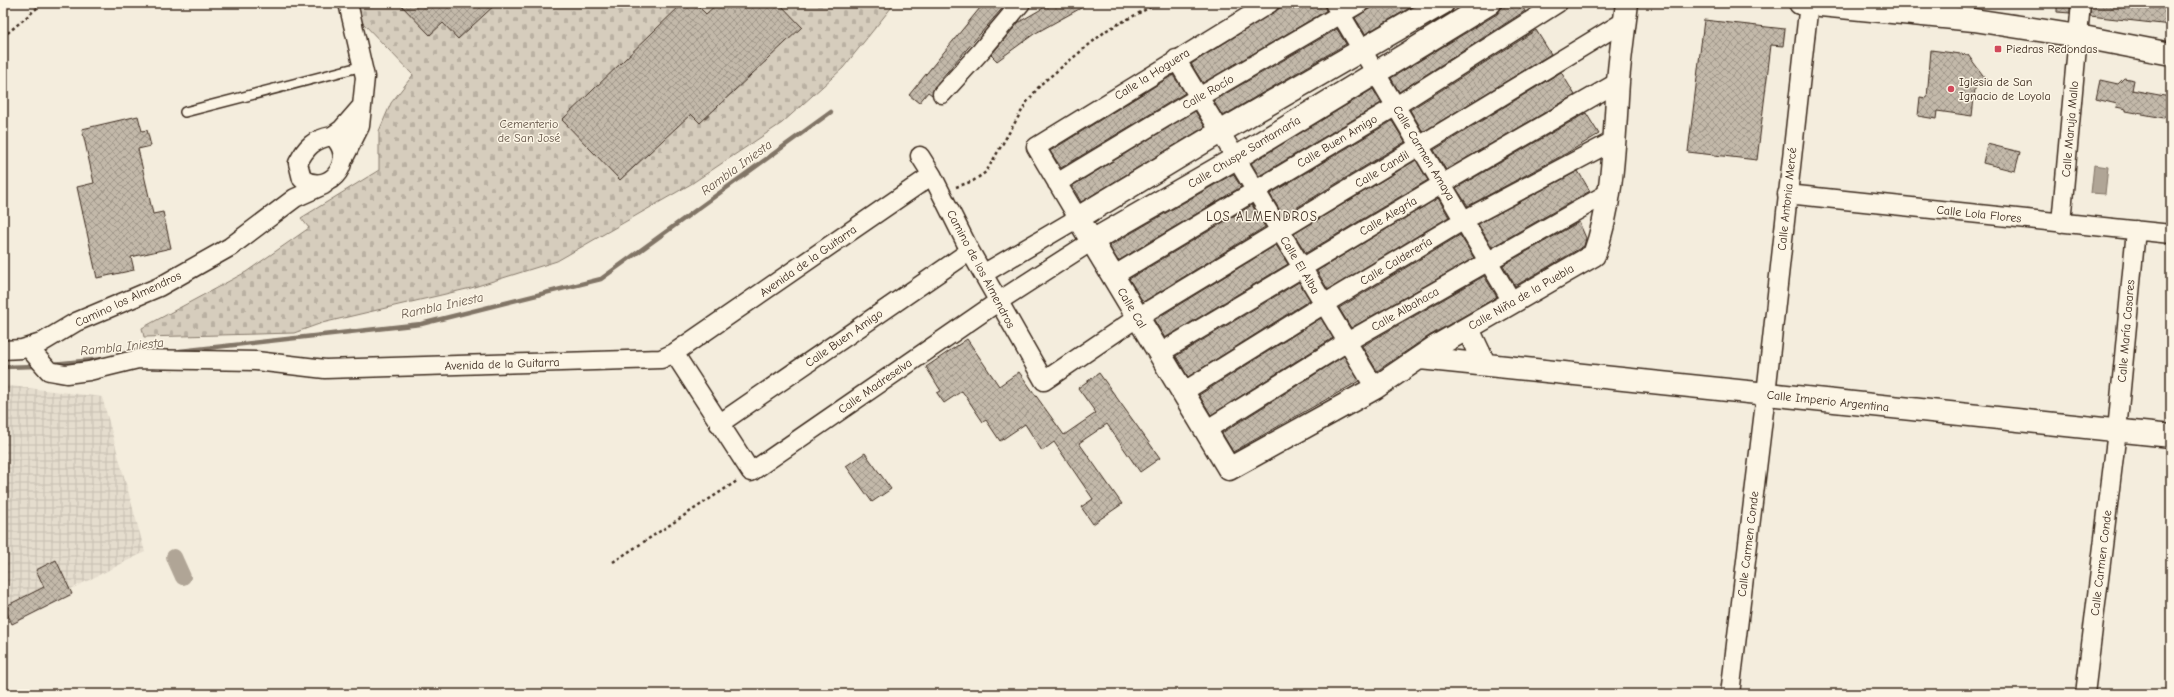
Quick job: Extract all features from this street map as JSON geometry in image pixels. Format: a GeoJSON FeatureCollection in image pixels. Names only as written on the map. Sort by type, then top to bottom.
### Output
{"type":"FeatureCollection","features":[{"type":"Feature","properties":{"kind":"street"},"geometry":{"type":"LineString","coordinates":[[348,3],[365,77],[360,126],[337,173],[324,185],[308,184],[302,179],[298,171],[298,162],[312,142],[332,136],[342,130],[362,106]]}},
{"type":"Feature","properties":{"kind":"street","name":"Calle la Hoguera"},"geometry":{"type":"LineString","coordinates":[[1036,147],[1270,3]]}},
{"type":"Feature","properties":{"kind":"street","name":"Calle Rocío"},"geometry":{"type":"LineString","coordinates":[[1057,183],[1199,97],[1337,9],[1360,3]]}},
{"type":"Feature","properties":{"kind":"street"},"geometry":{"type":"LineString","coordinates":[[983,274],[1220,132],[1443,3]]}},
{"type":"Feature","properties":{"kind":"street","name":"Calle Chuspe Santamaría"},"geometry":{"type":"LineString","coordinates":[[999,301],[1092,241],[1236,158],[1490,3]]}},
{"type":"Feature","properties":{"kind":"street","name":"Calle Buen Amigo"},"geometry":{"type":"LineString","coordinates":[[1113,276],[1396,106],[1558,3]]}},
{"type":"Feature","properties":{"kind":"street"},"geometry":{"type":"LineString","coordinates":[[1806,3],[1974,20],[2078,36],[2170,53]]}},
{"type":"Feature","properties":{"kind":"street","name":"Calle Antonia Mercé"},"geometry":{"type":"LineString","coordinates":[[1766,394],[1806,3]]}},
{"type":"Feature","properties":{"kind":"street","name":"Calle Maruja Mallo"},"geometry":{"type":"LineString","coordinates":[[2061,223],[2081,3]]}},
{"type":"Feature","properties":{"kind":"street"},"geometry":{"type":"LineString","coordinates":[[942,94],[1022,5]]}},
{"type":"Feature","properties":{"kind":"street","name":"Calle Carmen Amaya"},"geometry":{"type":"LineString","coordinates":[[1337,9],[1513,303]]}},
{"type":"Feature","properties":{"kind":"street","name":"Calle Niña de la Puebla"},"geometry":{"type":"LineString","coordinates":[[1229,469],[1375,388],[1420,358],[1594,255],[1603,231],[1615,140],[1618,82],[1626,12]]}},
{"type":"Feature","properties":{"kind":"street","name":"Calle Candil"},"geometry":{"type":"LineString","coordinates":[[1044,381],[1138,317],[1420,146],[1626,12]]}},
{"type":"Feature","properties":{"kind":"street","name":"Calle El Alba"},"geometry":{"type":"LineString","coordinates":[[1176,60],[1375,388]]}},
{"type":"Feature","properties":{"kind":"street","name":"Calle Alegría"},"geometry":{"type":"LineString","coordinates":[[1160,353],[1442,184],[1618,82]]}},
{"type":"Feature","properties":{"kind":"street"},"geometry":{"type":"LineString","coordinates":[[332,136],[340,143],[343,151],[343,160]]}},
{"type":"Feature","properties":{"kind":"street","name":"Calle Calderería"},"geometry":{"type":"LineString","coordinates":[[1183,392],[1324,304],[1464,220],[1615,140]]}},
{"type":"Feature","properties":{"kind":"street","name":"Calle Cal"},"geometry":{"type":"LineString","coordinates":[[1036,147],[1229,469]]}},
{"type":"Feature","properties":{"kind":"street","name":"Camino de los Almendros"},"geometry":{"type":"LineString","coordinates":[[920,156],[941,192],[970,251],[1044,381]]}},
{"type":"Feature","properties":{"kind":"street","name":"Camino los Almendros"},"geometry":{"type":"LineString","coordinates":[[286,204],[297,182],[298,171]]}},
{"type":"Feature","properties":{"kind":"street","name":"Avenida de la Guitarra"},"geometry":{"type":"LineString","coordinates":[[28,347],[49,371],[66,374],[89,371],[138,359],[256,362],[325,369],[661,359],[674,353],[932,175]]}},
{"type":"Feature","properties":{"kind":"street","name":"Camino los Almendros"},"geometry":{"type":"LineString","coordinates":[[3,350],[28,347],[41,343],[76,322],[159,287],[230,247],[286,204],[324,185]]}},
{"type":"Feature","properties":{"kind":"street","name":"Calle Albahaca"},"geometry":{"type":"LineString","coordinates":[[1206,430],[1347,342],[1608,193]]}},
{"type":"Feature","properties":{"kind":"street","name":"Calle Lola Flores"},"geometry":{"type":"LineString","coordinates":[[1787,194],[2171,234]]}},
{"type":"Feature","properties":{"kind":"street","name":"Calle María Casares"},"geometry":{"type":"LineString","coordinates":[[2117,431],[2136,230]]}},
{"type":"Feature","properties":{"kind":"street","name":"Calle Buen Amigo"},"geometry":{"type":"LineString","coordinates":[[719,424],[970,251]]}},
{"type":"Feature","properties":{"kind":"street","name":"Calle Madreselva"},"geometry":{"type":"LineString","coordinates":[[751,472],[999,301]]}},
{"type":"Feature","properties":{"kind":"street"},"geometry":{"type":"LineString","coordinates":[[1468,329],[1484,363]]}},
{"type":"Feature","properties":{"kind":"street"},"geometry":{"type":"LineString","coordinates":[[674,353],[751,472]]}},
{"type":"Feature","properties":{"kind":"street","name":"Calle Imperio Argentina"},"geometry":{"type":"LineString","coordinates":[[1420,358],[1484,363],[2171,436]]}},
{"type":"Feature","properties":{"kind":"street","name":"Calle Carmen Conde"},"geometry":{"type":"LineString","coordinates":[[1730,694],[1766,394]]}},
{"type":"Feature","properties":{"kind":"street","name":"Calle Carmen Conde"},"geometry":{"type":"LineString","coordinates":[[2085,694],[2117,431]]}},
{"type":"Feature","properties":{"kind":"lane"},"geometry":{"type":"LineString","coordinates":[[185,112],[363,66]]}},
{"type":"Feature","properties":{"kind":"path"},"geometry":{"type":"LineString","coordinates":[[3,37],[43,3]]}},
{"type":"Feature","properties":{"kind":"path"},"geometry":{"type":"LineString","coordinates":[[941,192],[973,181],[986,172],[1027,102],[1040,84],[1106,30],[1158,3]]}},
{"type":"Feature","properties":{"kind":"path"},"geometry":{"type":"LineString","coordinates":[[613,562],[751,472]]}},
{"type":"Feature","properties":{"kind":"shaded area"},"geometry":{"type":"Polygon","coordinates":[[[2094,165],[2108,167],[2105,194],[2091,193],[2094,165]]]}},
{"type":"Feature","properties":{"kind":"shaded area"},"geometry":{"type":"Polygon","coordinates":[[[3,385],[102,397],[145,552],[3,623],[3,385]]]}},
{"type":"Feature","properties":{"kind":"green space","name":"Cementerio de San José"},"geometry":{"type":"Polygon","coordinates":[[[358,3],[895,3],[843,68],[782,123],[691,184],[557,261],[471,288],[322,323],[294,333],[144,337],[142,328],[246,272],[309,228],[301,218],[379,170],[379,131],[391,103],[413,75],[362,22],[358,3]]]}},
{"type":"Feature","properties":{"kind":"building"},"geometry":{"type":"Polygon","coordinates":[[[399,3],[497,3],[458,39],[443,23],[430,35],[399,3]]]}},
{"type":"Feature","properties":{"kind":"building"},"geometry":{"type":"Polygon","coordinates":[[[683,3],[695,3],[706,14],[718,3],[779,3],[802,27],[700,123],[691,114],[620,180],[562,120],[683,3]]]}},
{"type":"Feature","properties":{"kind":"building"},"geometry":{"type":"Polygon","coordinates":[[[984,3],[1007,3],[934,87],[932,95],[928,92],[919,103],[909,95],[984,3]]]}},
{"type":"Feature","properties":{"kind":"building"},"geometry":{"type":"Polygon","coordinates":[[[1052,3],[1090,3],[1034,34],[997,61],[991,55],[1019,22],[1052,3]]]}},
{"type":"Feature","properties":{"kind":"building"},"geometry":{"type":"Polygon","coordinates":[[[1288,3],[1324,3],[1326,11],[1203,83],[1191,64],[1288,3]]]}},
{"type":"Feature","properties":{"kind":"building"},"geometry":{"type":"Polygon","coordinates":[[[1378,3],[1418,3],[1365,34],[1355,18],[1378,3]]]}},
{"type":"Feature","properties":{"kind":"building"},"geometry":{"type":"Polygon","coordinates":[[[1502,3],[1520,3],[1525,11],[1399,92],[1391,78],[1497,14],[1501,9],[1502,3]]]}},
{"type":"Feature","properties":{"kind":"building"},"geometry":{"type":"Polygon","coordinates":[[[2057,3],[2070,3],[2070,13],[2057,12],[2057,3]]]}},
{"type":"Feature","properties":{"kind":"building"},"geometry":{"type":"Polygon","coordinates":[[[2091,3],[2137,3],[2171,6],[2171,25],[2090,16],[2091,3]]]}},
{"type":"Feature","properties":{"kind":"building"},"geometry":{"type":"Polygon","coordinates":[[[1704,20],[1785,29],[1783,46],[1771,45],[1757,160],[1688,152],[1704,20]]]}},
{"type":"Feature","properties":{"kind":"building"},"geometry":{"type":"Polygon","coordinates":[[[1337,29],[1346,44],[1223,116],[1213,101],[1337,29]]]}},
{"type":"Feature","properties":{"kind":"building"},"geometry":{"type":"Polygon","coordinates":[[[1536,30],[1551,54],[1423,132],[1410,110],[1536,30]]]}},
{"type":"Feature","properties":{"kind":"building","name":"Iglesia de San Ignacio de Loyola"},"geometry":{"type":"Polygon","coordinates":[[[1931,50],[1968,55],[1988,82],[1976,80],[1972,116],[1937,111],[1936,119],[1918,116],[1920,97],[1927,98],[1931,50]]]}},
{"type":"Feature","properties":{"kind":"building"},"geometry":{"type":"Polygon","coordinates":[[[1561,72],[1575,95],[1446,170],[1434,150],[1561,72]]]}},
{"type":"Feature","properties":{"kind":"building"},"geometry":{"type":"Polygon","coordinates":[[[1173,75],[1185,93],[1061,168],[1050,151],[1173,75]]]}},
{"type":"Feature","properties":{"kind":"building"},"geometry":{"type":"Polygon","coordinates":[[[2124,78],[2134,80],[2132,90],[2170,97],[2171,109],[2164,118],[2126,111],[2126,109],[2116,107],[2117,104],[2096,99],[2100,80],[2118,84],[2124,78]]]}},
{"type":"Feature","properties":{"kind":"building"},"geometry":{"type":"Polygon","coordinates":[[[1373,89],[1381,103],[1259,176],[1251,163],[1373,89]]]}},
{"type":"Feature","properties":{"kind":"building"},"geometry":{"type":"Polygon","coordinates":[[[1195,111],[1205,127],[1081,202],[1072,186],[1195,111]]]}},
{"type":"Feature","properties":{"kind":"building"},"geometry":{"type":"Polygon","coordinates":[[[1586,113],[1599,134],[1567,153],[1468,206],[1456,188],[1586,113]]]}},
{"type":"Feature","properties":{"kind":"building"},"geometry":{"type":"Polygon","coordinates":[[[138,116],[142,131],[147,130],[151,146],[138,149],[153,214],[163,212],[171,248],[131,257],[134,270],[97,278],[77,187],[94,183],[82,129],[138,116]]]}},
{"type":"Feature","properties":{"kind":"building"},"geometry":{"type":"Polygon","coordinates":[[[1392,121],[1405,142],[1283,216],[1270,194],[1392,121]]]}},
{"type":"Feature","properties":{"kind":"building"},"geometry":{"type":"Polygon","coordinates":[[[1987,144],[2020,152],[2015,171],[1983,163],[1987,144]]]}},
{"type":"Feature","properties":{"kind":"building"},"geometry":{"type":"Polygon","coordinates":[[[1416,160],[1428,180],[1306,253],[1294,234],[1416,160]]]}},
{"type":"Feature","properties":{"kind":"building"},"geometry":{"type":"Polygon","coordinates":[[[1578,171],[1590,191],[1492,247],[1478,224],[1578,171]]]}},
{"type":"Feature","properties":{"kind":"building"},"geometry":{"type":"Polygon","coordinates":[[[1233,174],[1241,187],[1118,261],[1109,246],[1233,174]]]}},
{"type":"Feature","properties":{"kind":"building"},"geometry":{"type":"Polygon","coordinates":[[[1438,198],[1449,217],[1328,290],[1317,271],[1438,198]]]}},
{"type":"Feature","properties":{"kind":"building"},"geometry":{"type":"Polygon","coordinates":[[[1252,205],[1265,227],[1143,302],[1129,279],[1252,205]]]}},
{"type":"Feature","properties":{"kind":"building"},"geometry":{"type":"Polygon","coordinates":[[[1579,222],[1586,238],[1584,246],[1515,286],[1503,265],[1579,222]]]}},
{"type":"Feature","properties":{"kind":"building"},"geometry":{"type":"Polygon","coordinates":[[[1460,235],[1474,258],[1351,328],[1339,308],[1460,235]]]}},
{"type":"Feature","properties":{"kind":"building"},"geometry":{"type":"Polygon","coordinates":[[[1276,245],[1288,264],[1165,338],[1154,320],[1276,245]]]}},
{"type":"Feature","properties":{"kind":"building"},"geometry":{"type":"Polygon","coordinates":[[[1484,276],[1497,297],[1429,336],[1377,371],[1362,346],[1484,276]]]}},
{"type":"Feature","properties":{"kind":"building"},"geometry":{"type":"Polygon","coordinates":[[[1299,282],[1310,300],[1188,377],[1176,356],[1299,282]]]}},
{"type":"Feature","properties":{"kind":"building"},"geometry":{"type":"Polygon","coordinates":[[[1321,318],[1333,338],[1211,415],[1199,395],[1321,318]]]}},
{"type":"Feature","properties":{"kind":"building"},"geometry":{"type":"Polygon","coordinates":[[[967,339],[999,386],[1019,372],[1064,435],[1096,413],[1078,388],[1099,373],[1160,458],[1140,472],[1107,424],[1079,443],[1122,504],[1093,524],[1081,507],[1093,499],[1054,442],[1042,451],[1025,424],[1000,441],[986,420],[983,422],[962,391],[944,403],[937,393],[941,391],[926,367],[967,339]]]}},
{"type":"Feature","properties":{"kind":"building"},"geometry":{"type":"Polygon","coordinates":[[[1344,356],[1359,381],[1233,452],[1222,433],[1344,356]]]}},
{"type":"Feature","properties":{"kind":"building"},"geometry":{"type":"Polygon","coordinates":[[[865,453],[891,489],[872,502],[846,466],[865,453]]]}},
{"type":"Feature","properties":{"kind":"building"},"geometry":{"type":"Polygon","coordinates":[[[56,560],[72,594],[12,624],[4,607],[44,587],[36,570],[56,560]]]}},
{"type":"Feature","properties":{"kind":"waterway","name":"Rambla Iniesta"},"geometry":{"type":"LineString","coordinates":[[180,351],[421,324],[601,279],[831,112]]}},
{"type":"Feature","properties":{"kind":"waterway","name":"Rambla Iniesta"},"geometry":{"type":"LineString","coordinates":[[53,364],[103,359]]}},
{"type":"Feature","properties":{"kind":"waterway","name":"Rambla Iniesta"},"geometry":{"type":"LineString","coordinates":[[3,367],[37,366]]}},
{"type":"Feature","properties":{"kind":"waterway"},"geometry":{"type":"LineString","coordinates":[[174,557],[183,577]]}},
{"type":"Feature","properties":{"kind":"place","name":"Piedras Redondas"},"geometry":{"type":"Point","coordinates":[1998,49]}},
{"type":"Feature","properties":{"kind":"place","name":"Iglesia de San Ignacio de Loyola"},"geometry":{"type":"Point","coordinates":[1951,89]}},
{"type":"Feature","properties":{"kind":"district","name":"LOS ALMENDROS"},"geometry":{"type":"Point","coordinates":[1262,216]}}]}
